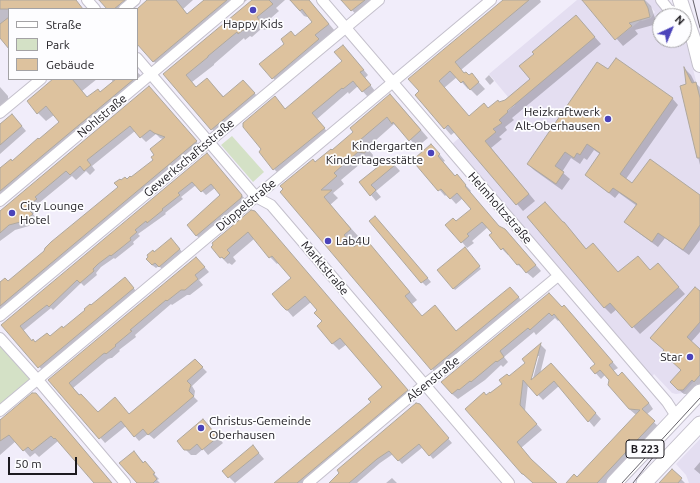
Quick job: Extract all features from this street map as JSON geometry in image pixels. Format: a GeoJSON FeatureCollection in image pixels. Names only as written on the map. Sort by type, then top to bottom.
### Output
{"type":"FeatureCollection","features":[{"type":"Feature","properties":{"kind":"main road"},"geometry":{"type":"LineString","coordinates":[[692,36],[700,65]]}},
{"type":"Feature","properties":{"kind":"main road","name":"B 223"},"geometry":{"type":"LineString","coordinates":[[614,483],[700,392]]}},
{"type":"Feature","properties":{"kind":"main road"},"geometry":{"type":"LineString","coordinates":[[676,416],[680,427],[680,444]]}},
{"type":"Feature","properties":{"kind":"main road","name":"B 223"},"geometry":{"type":"LineString","coordinates":[[644,483],[700,424]]}},
{"type":"Feature","properties":{"kind":"street"},"geometry":{"type":"LineString","coordinates":[[87,0],[94,8]]}},
{"type":"Feature","properties":{"kind":"street"},"geometry":{"type":"LineString","coordinates":[[125,8],[135,0]]}},
{"type":"Feature","properties":{"kind":"street","name":"Nohlstraße"},"geometry":{"type":"LineString","coordinates":[[0,201],[240,0]]}},
{"type":"Feature","properties":{"kind":"street","name":"Helmholtzstraße"},"geometry":{"type":"LineString","coordinates":[[322,0],[666,402],[676,416]]}},
{"type":"Feature","properties":{"kind":"street","name":"Gewerkschaftsstraße"},"geometry":{"type":"LineString","coordinates":[[0,316],[379,0]]}},
{"type":"Feature","properties":{"kind":"street","name":"Düppelstraße"},"geometry":{"type":"LineString","coordinates":[[0,411],[491,0]]}},
{"type":"Feature","properties":{"kind":"street"},"geometry":{"type":"LineString","coordinates":[[661,0],[666,7],[671,8]]}},
{"type":"Feature","properties":{"kind":"street","name":"Marktstraße"},"geometry":{"type":"LineString","coordinates":[[138,59],[256,197],[271,205],[509,483]]}},
{"type":"Feature","properties":{"kind":"street"},"geometry":{"type":"LineString","coordinates":[[0,113],[40,80]]}},
{"type":"Feature","properties":{"kind":"street","name":"Alsenstraße"},"geometry":{"type":"LineString","coordinates":[[308,483],[424,385],[558,276]]}},
{"type":"Feature","properties":{"kind":"street"},"geometry":{"type":"LineString","coordinates":[[0,338],[126,483]]}},
{"type":"Feature","properties":{"kind":"shaded area"},"geometry":{"type":"Polygon","coordinates":[[[577,0],[582,0],[615,40],[641,20],[642,21],[652,16],[652,48],[688,48],[700,97],[700,375],[683,393],[672,393],[654,374],[652,377],[452,144],[459,138],[460,139],[508,97],[489,74],[577,0]]]}},
{"type":"Feature","properties":{"kind":"shaded area"},"geometry":{"type":"Polygon","coordinates":[[[645,0],[655,0],[662,8],[652,8],[645,0]]]}},
{"type":"Feature","properties":{"kind":"shaded area"},"geometry":{"type":"Polygon","coordinates":[[[700,439],[700,483],[689,483],[686,475],[676,464],[700,439]]]}},
{"type":"Feature","properties":{"kind":"green space"},"geometry":{"type":"Polygon","coordinates":[[[232,136],[264,172],[253,182],[221,145],[232,136]]]}},
{"type":"Feature","properties":{"kind":"green space"},"geometry":{"type":"Polygon","coordinates":[[[0,338],[37,379],[0,411],[0,338]]]}},
{"type":"Feature","properties":{"kind":"building"},"geometry":{"type":"Polygon","coordinates":[[[0,0],[76,0],[82,8],[8,8],[0,9],[0,0]]]}},
{"type":"Feature","properties":{"kind":"building"},"geometry":{"type":"Polygon","coordinates":[[[99,0],[125,0],[115,8],[106,8],[99,0]]]}},
{"type":"Feature","properties":{"kind":"building"},"geometry":{"type":"Polygon","coordinates":[[[147,0],[176,0],[187,14],[204,0],[227,0],[153,62],[138,45],[138,8],[147,0]]]}},
{"type":"Feature","properties":{"kind":"building"},"geometry":{"type":"Polygon","coordinates":[[[252,0],[269,0],[273,4],[257,17],[262,24],[254,23],[244,31],[243,30],[238,34],[237,32],[186,75],[196,87],[207,78],[223,97],[243,80],[255,93],[211,130],[163,74],[252,0]]]}},
{"type":"Feature","properties":{"kind":"building"},"geometry":{"type":"Polygon","coordinates":[[[290,0],[309,0],[329,24],[315,35],[319,39],[272,79],[259,64],[284,44],[281,39],[291,31],[295,36],[312,22],[302,9],[300,11],[290,0]]]}},
{"type":"Feature","properties":{"kind":"building"},"geometry":{"type":"Polygon","coordinates":[[[341,0],[365,0],[351,11],[341,0]]]}},
{"type":"Feature","properties":{"kind":"building"},"geometry":{"type":"Polygon","coordinates":[[[503,0],[529,0],[455,62],[464,73],[466,72],[469,75],[472,73],[479,82],[470,90],[463,81],[461,83],[450,71],[439,81],[469,116],[484,103],[488,108],[498,100],[499,102],[505,100],[530,79],[519,66],[534,54],[532,52],[576,15],[595,37],[507,111],[508,112],[499,120],[502,123],[493,129],[496,132],[485,141],[529,194],[516,205],[448,125],[444,129],[415,95],[419,91],[408,79],[503,0]]]}},
{"type":"Feature","properties":{"kind":"building"},"geometry":{"type":"Polygon","coordinates":[[[582,0],[644,0],[650,17],[629,23],[632,26],[615,40],[582,0]]]}},
{"type":"Feature","properties":{"kind":"building"},"geometry":{"type":"Polygon","coordinates":[[[8,18],[8,48],[0,38],[0,24],[8,18]]]}},
{"type":"Feature","properties":{"kind":"building"},"geometry":{"type":"Polygon","coordinates":[[[343,45],[364,70],[360,72],[371,85],[362,92],[353,81],[343,89],[342,88],[312,113],[325,128],[273,170],[259,152],[261,149],[243,127],[243,123],[275,96],[285,109],[342,61],[334,52],[343,45]]]}},
{"type":"Feature","properties":{"kind":"building"},"geometry":{"type":"Polygon","coordinates":[[[616,58],[673,98],[620,174],[632,183],[650,159],[700,195],[700,225],[683,250],[658,233],[652,242],[624,222],[637,204],[613,188],[609,193],[585,175],[600,153],[587,144],[580,155],[577,153],[574,158],[565,152],[555,166],[564,172],[556,184],[527,164],[597,62],[608,69],[616,58]]]}},
{"type":"Feature","properties":{"kind":"building"},"geometry":{"type":"Polygon","coordinates":[[[684,67],[692,83],[696,82],[700,98],[700,158],[697,158],[680,86],[686,84],[684,67]]]}},
{"type":"Feature","properties":{"kind":"building"},"geometry":{"type":"Polygon","coordinates":[[[52,80],[73,80],[87,97],[98,89],[100,92],[115,80],[133,80],[0,191],[0,168],[11,159],[12,161],[59,122],[46,106],[37,114],[27,101],[52,80]]]}},
{"type":"Feature","properties":{"kind":"building"},"geometry":{"type":"Polygon","coordinates":[[[149,86],[197,141],[0,306],[0,282],[5,278],[8,281],[44,251],[51,242],[118,187],[114,183],[125,177],[127,179],[130,176],[131,177],[153,160],[151,157],[154,155],[150,149],[165,137],[150,130],[140,138],[130,126],[87,160],[91,165],[84,171],[80,166],[70,175],[66,171],[35,197],[37,199],[28,209],[33,214],[24,221],[9,225],[0,233],[0,211],[149,86]]]}},
{"type":"Feature","properties":{"kind":"building"},"geometry":{"type":"Polygon","coordinates":[[[390,94],[421,130],[409,141],[387,117],[360,140],[367,148],[365,149],[365,153],[358,152],[334,173],[337,176],[321,190],[332,190],[324,197],[351,229],[344,235],[354,247],[365,238],[410,292],[405,296],[422,316],[435,305],[456,331],[510,287],[519,297],[431,370],[280,192],[283,189],[280,186],[313,159],[315,162],[331,149],[332,150],[353,132],[350,128],[390,94]]]}},
{"type":"Feature","properties":{"kind":"building"},"geometry":{"type":"Polygon","coordinates":[[[12,114],[22,126],[0,145],[0,124],[12,114]]]}},
{"type":"Feature","properties":{"kind":"building"},"geometry":{"type":"Polygon","coordinates":[[[431,144],[440,154],[438,156],[455,176],[457,174],[466,185],[465,186],[499,226],[505,229],[536,265],[526,273],[519,264],[517,265],[503,248],[501,250],[489,235],[492,233],[482,222],[467,234],[469,236],[461,243],[445,225],[453,218],[456,221],[471,209],[457,193],[450,199],[441,189],[438,191],[416,165],[419,163],[415,158],[431,144]]]}},
{"type":"Feature","properties":{"kind":"building"},"geometry":{"type":"Polygon","coordinates":[[[207,153],[242,195],[241,198],[196,236],[187,225],[220,195],[211,184],[201,192],[192,182],[178,193],[180,195],[147,223],[146,221],[135,230],[137,232],[130,238],[131,240],[98,264],[93,269],[94,271],[80,283],[77,280],[49,307],[47,305],[20,326],[32,341],[33,339],[35,342],[47,333],[50,336],[62,326],[63,328],[90,304],[91,305],[125,277],[134,288],[38,368],[1,325],[207,153]]]}},
{"type":"Feature","properties":{"kind":"building"},"geometry":{"type":"Polygon","coordinates":[[[389,158],[395,165],[371,185],[376,190],[370,196],[359,182],[389,158]]]}},
{"type":"Feature","properties":{"kind":"building"},"geometry":{"type":"Polygon","coordinates":[[[545,202],[586,249],[593,243],[618,272],[638,256],[650,270],[658,263],[679,287],[632,328],[610,303],[604,308],[527,217],[545,202]]]}},
{"type":"Feature","properties":{"kind":"building"},"geometry":{"type":"Polygon","coordinates":[[[251,210],[255,211],[408,390],[297,483],[274,483],[371,402],[368,399],[382,387],[340,338],[332,344],[317,326],[322,321],[314,313],[317,310],[305,296],[288,310],[282,306],[272,294],[291,278],[272,256],[269,258],[248,232],[227,250],[230,253],[224,259],[222,257],[220,258],[211,247],[213,245],[212,243],[251,210]]]}},
{"type":"Feature","properties":{"kind":"building"},"geometry":{"type":"Polygon","coordinates":[[[375,216],[428,278],[421,283],[369,221],[375,216]]]}},
{"type":"Feature","properties":{"kind":"building"},"geometry":{"type":"Polygon","coordinates":[[[171,238],[180,249],[159,267],[155,263],[152,265],[146,259],[148,257],[147,255],[153,250],[154,252],[171,238]]]}},
{"type":"Feature","properties":{"kind":"building"},"geometry":{"type":"Polygon","coordinates":[[[465,247],[480,266],[453,289],[437,270],[465,247]]]}},
{"type":"Feature","properties":{"kind":"building"},"geometry":{"type":"Polygon","coordinates":[[[196,257],[205,267],[195,275],[198,279],[185,290],[181,290],[167,301],[166,300],[130,330],[132,331],[115,345],[116,346],[106,354],[103,354],[69,383],[79,395],[81,394],[98,412],[115,397],[129,414],[195,359],[203,367],[187,381],[191,385],[189,391],[194,396],[148,435],[143,429],[134,437],[121,421],[99,439],[48,380],[196,257]]]}},
{"type":"Feature","properties":{"kind":"building"},"geometry":{"type":"Polygon","coordinates":[[[695,287],[700,291],[700,322],[687,337],[700,349],[700,375],[694,382],[692,380],[683,390],[678,390],[670,382],[681,370],[668,358],[667,360],[661,354],[664,350],[650,338],[695,287]]]}},
{"type":"Feature","properties":{"kind":"building"},"geometry":{"type":"Polygon","coordinates":[[[549,293],[562,307],[564,305],[613,362],[609,365],[618,376],[622,372],[649,403],[642,409],[655,421],[597,483],[566,483],[574,474],[577,477],[640,410],[629,409],[608,385],[609,380],[600,370],[595,374],[590,368],[595,364],[554,314],[552,316],[549,313],[530,330],[528,328],[500,351],[504,357],[497,362],[496,361],[459,390],[458,389],[452,394],[441,382],[549,293]]]}},
{"type":"Feature","properties":{"kind":"building"},"geometry":{"type":"Polygon","coordinates":[[[541,343],[531,380],[551,363],[596,413],[588,422],[554,381],[537,396],[523,380],[520,405],[537,424],[517,442],[531,459],[557,483],[533,483],[522,474],[465,409],[484,392],[486,395],[502,384],[499,380],[507,374],[509,376],[525,363],[522,359],[541,343]]]}},
{"type":"Feature","properties":{"kind":"building"},"geometry":{"type":"Polygon","coordinates":[[[32,393],[36,393],[112,483],[94,483],[55,438],[54,439],[51,436],[32,451],[28,447],[23,451],[9,435],[0,441],[0,420],[32,393]]]}},
{"type":"Feature","properties":{"kind":"building"},"geometry":{"type":"Polygon","coordinates":[[[416,403],[420,404],[449,438],[429,456],[419,444],[398,461],[389,451],[377,459],[349,483],[329,483],[339,473],[337,470],[416,403]]]}},
{"type":"Feature","properties":{"kind":"building","name":"Christus-Gemeinde Oberhausen"},"geometry":{"type":"Polygon","coordinates":[[[203,419],[218,437],[202,450],[197,444],[190,450],[184,450],[177,441],[203,419]]]}},
{"type":"Feature","properties":{"kind":"building"},"geometry":{"type":"Polygon","coordinates":[[[253,445],[259,453],[228,478],[222,471],[253,445]]]}},
{"type":"Feature","properties":{"kind":"building"},"geometry":{"type":"Polygon","coordinates":[[[134,451],[143,463],[145,461],[155,473],[153,474],[157,479],[153,483],[137,483],[119,463],[134,451]]]}},
{"type":"Feature","properties":{"kind":"building"},"geometry":{"type":"Polygon","coordinates":[[[672,469],[682,478],[678,483],[659,483],[672,469]]]}},
{"type":"Feature","properties":{"kind":"tram line"},"geometry":{"type":"LineString","coordinates":[[693,0],[700,28]]}},
{"type":"Feature","properties":{"kind":"tram line"},"geometry":{"type":"LineString","coordinates":[[622,483],[700,398]]}},
{"type":"Feature","properties":{"kind":"tram line"},"geometry":{"type":"LineString","coordinates":[[633,483],[654,456]]}},
{"type":"Feature","properties":{"kind":"place","name":"Happy Kids"},"geometry":{"type":"Point","coordinates":[253,10]}},
{"type":"Feature","properties":{"kind":"place","name":"Heizkraftwerk Alt-Oberhausen"},"geometry":{"type":"Point","coordinates":[608,119]}},
{"type":"Feature","properties":{"kind":"place","name":"Kindergarten Kindertagesstätte"},"geometry":{"type":"Point","coordinates":[431,153]}},
{"type":"Feature","properties":{"kind":"place","name":"City Lounge Hotel"},"geometry":{"type":"Point","coordinates":[12,213]}},
{"type":"Feature","properties":{"kind":"place","name":"Lab4U"},"geometry":{"type":"Point","coordinates":[328,241]}},
{"type":"Feature","properties":{"kind":"place","name":"Star"},"geometry":{"type":"Point","coordinates":[690,357]}},
{"type":"Feature","properties":{"kind":"place","name":"Christus-Gemeinde Oberhausen"},"geometry":{"type":"Point","coordinates":[201,428]}}]}
